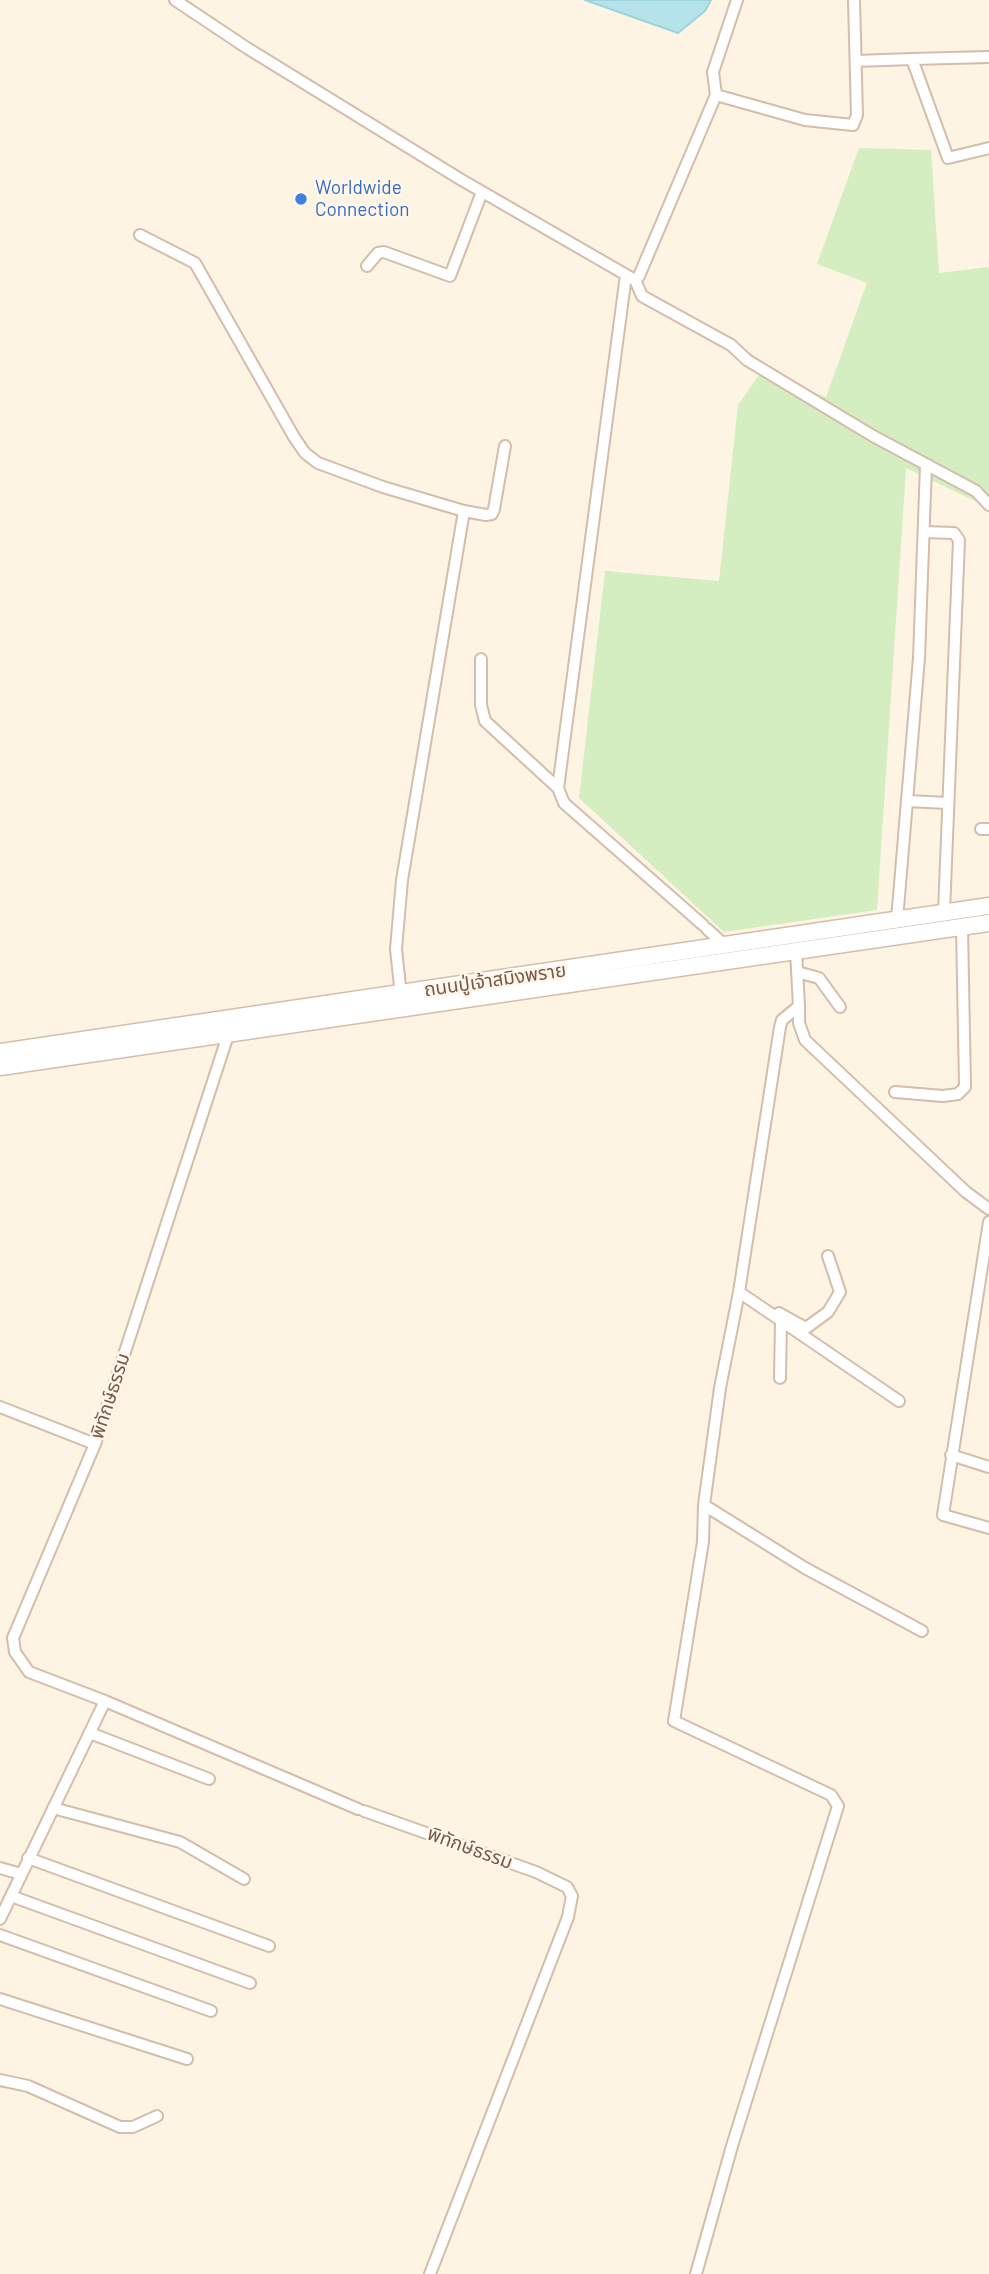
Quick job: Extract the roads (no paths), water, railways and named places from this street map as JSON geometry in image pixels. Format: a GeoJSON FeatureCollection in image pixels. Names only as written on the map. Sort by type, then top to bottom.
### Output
{"type":"FeatureCollection","features":[{"type":"Feature","properties":{"kind":"main road","name":"ถนนปู่เจ้าสมิงพราย"},"geometry":{"type":"LineString","coordinates":[[0,1067],[228,1034],[402,1002],[728,954],[897,920],[989,905]]}},
{"type":"Feature","properties":{"kind":"main road","name":"ถนนปู่เจ้าสมิงพราย"},"geometry":{"type":"LineString","coordinates":[[728,954],[796,951],[989,923]]}},
{"type":"Feature","properties":{"kind":"main road","name":"ถนนปู่เจ้าสมิงพราย"},"geometry":{"type":"LineString","coordinates":[[0,1052],[234,1017],[402,1002]]}},
{"type":"Feature","properties":{"kind":"street"},"geometry":{"type":"LineString","coordinates":[[174,0],[247,48],[482,192],[630,278],[642,296],[731,345],[747,360],[926,469],[976,491],[989,505]]}},
{"type":"Feature","properties":{"kind":"street"},"geometry":{"type":"LineString","coordinates":[[630,278],[639,276],[716,95],[713,72],[737,0]]}},
{"type":"Feature","properties":{"kind":"street"},"geometry":{"type":"LineString","coordinates":[[716,95],[805,120],[853,125],[857,115],[855,0]]}},
{"type":"Feature","properties":{"kind":"street"},"geometry":{"type":"LineString","coordinates":[[856,61],[989,57]]}},
{"type":"Feature","properties":{"kind":"street"},"geometry":{"type":"LineString","coordinates":[[912,59],[948,158],[989,148]]}},
{"type":"Feature","properties":{"kind":"street"},"geometry":{"type":"LineString","coordinates":[[367,265],[378,253],[384,252],[450,275],[482,192]]}},
{"type":"Feature","properties":{"kind":"street"},"geometry":{"type":"LineString","coordinates":[[141,235],[195,263],[305,453],[318,463],[464,512],[492,514],[505,446]]}},
{"type":"Feature","properties":{"kind":"street"},"geometry":{"type":"LineString","coordinates":[[558,788],[630,278]]}},
{"type":"Feature","properties":{"kind":"street"},"geometry":{"type":"LineString","coordinates":[[897,920],[919,658],[926,469]]}},
{"type":"Feature","properties":{"kind":"street"},"geometry":{"type":"LineString","coordinates":[[402,1002],[396,949],[402,880],[464,512]]}},
{"type":"Feature","properties":{"kind":"street"},"geometry":{"type":"LineString","coordinates":[[924,532],[954,533],[960,540],[944,912]]}},
{"type":"Feature","properties":{"kind":"street"},"geometry":{"type":"LineString","coordinates":[[481,659],[481,705],[485,721],[558,788],[564,803],[705,927],[728,954]]}},
{"type":"Feature","properties":{"kind":"street"},"geometry":{"type":"LineString","coordinates":[[908,801],[947,803]]}},
{"type":"Feature","properties":{"kind":"street"},"geometry":{"type":"LineString","coordinates":[[895,1093],[943,1096],[963,1091],[962,927]]}},
{"type":"Feature","properties":{"kind":"street"},"geometry":{"type":"LineString","coordinates":[[796,951],[799,1023],[805,1040],[966,1192],[989,1209]]}},
{"type":"Feature","properties":{"kind":"street"},"geometry":{"type":"LineString","coordinates":[[797,972],[819,978],[840,1007]]}},
{"type":"Feature","properties":{"kind":"street"},"geometry":{"type":"LineString","coordinates":[[696,2274],[732,2146],[838,1807],[831,1795],[674,1721],[703,1542],[704,1505],[720,1388],[739,1292],[780,1027],[782,1020],[799,1006]]}},
{"type":"Feature","properties":{"kind":"street","name":"พิทักษ์ธรรม"},"geometry":{"type":"LineString","coordinates":[[234,1017],[95,1444],[13,1638],[15,1652],[29,1672],[105,1701],[361,1810],[537,1872],[567,1887],[573,1902],[430,2274]]}},
{"type":"Feature","properties":{"kind":"street"},"geometry":{"type":"LineString","coordinates":[[989,1222],[943,1515],[989,1528]]}},
{"type":"Feature","properties":{"kind":"street"},"geometry":{"type":"LineString","coordinates":[[763,1310],[775,1311],[806,1328],[816,1323],[837,1301],[840,1292],[828,1256]]}},
{"type":"Feature","properties":{"kind":"street"},"geometry":{"type":"LineString","coordinates":[[739,1292],[899,1401]]}},
{"type":"Feature","properties":{"kind":"street"},"geometry":{"type":"LineString","coordinates":[[780,1378],[781,1322]]}},
{"type":"Feature","properties":{"kind":"street"},"geometry":{"type":"LineString","coordinates":[[0,1407],[95,1444]]}},
{"type":"Feature","properties":{"kind":"street"},"geometry":{"type":"LineString","coordinates":[[951,1455],[989,1467]]}},
{"type":"Feature","properties":{"kind":"street"},"geometry":{"type":"LineString","coordinates":[[704,1505],[805,1568],[922,1631]]}},
{"type":"Feature","properties":{"kind":"street"},"geometry":{"type":"LineString","coordinates":[[0,1919],[105,1701]]}},
{"type":"Feature","properties":{"kind":"street"},"geometry":{"type":"LineString","coordinates":[[90,1732],[209,1779]]}},
{"type":"Feature","properties":{"kind":"street"},"geometry":{"type":"LineString","coordinates":[[53,1808],[180,1843],[244,1879]]}},
{"type":"Feature","properties":{"kind":"street"},"geometry":{"type":"LineString","coordinates":[[28,1858],[269,1946]]}},
{"type":"Feature","properties":{"kind":"street"},"geometry":{"type":"LineString","coordinates":[[0,1868],[21,1874]]}},
{"type":"Feature","properties":{"kind":"street"},"geometry":{"type":"LineString","coordinates":[[11,1896],[250,1983]]}},
{"type":"Feature","properties":{"kind":"street"},"geometry":{"type":"LineString","coordinates":[[0,1935],[211,2011]]}},
{"type":"Feature","properties":{"kind":"street"},"geometry":{"type":"LineString","coordinates":[[0,2000],[187,2059]]}},
{"type":"Feature","properties":{"kind":"street"},"geometry":{"type":"LineString","coordinates":[[0,2080],[28,2086],[120,2127],[133,2127],[157,2116]]}},
{"type":"Feature","properties":{"kind":"water"},"geometry":{"type":"Polygon","coordinates":[[[585,0],[711,0],[705,11],[678,33],[585,0]]]}},
{"type":"Feature","properties":{"kind":"waterway"},"geometry":{"type":"LineString","coordinates":[[737,345],[757,360]]}},
{"type":"Feature","properties":{"kind":"place","name":"Worldwide Connection"},"geometry":{"type":"Point","coordinates":[301,199]}}]}
